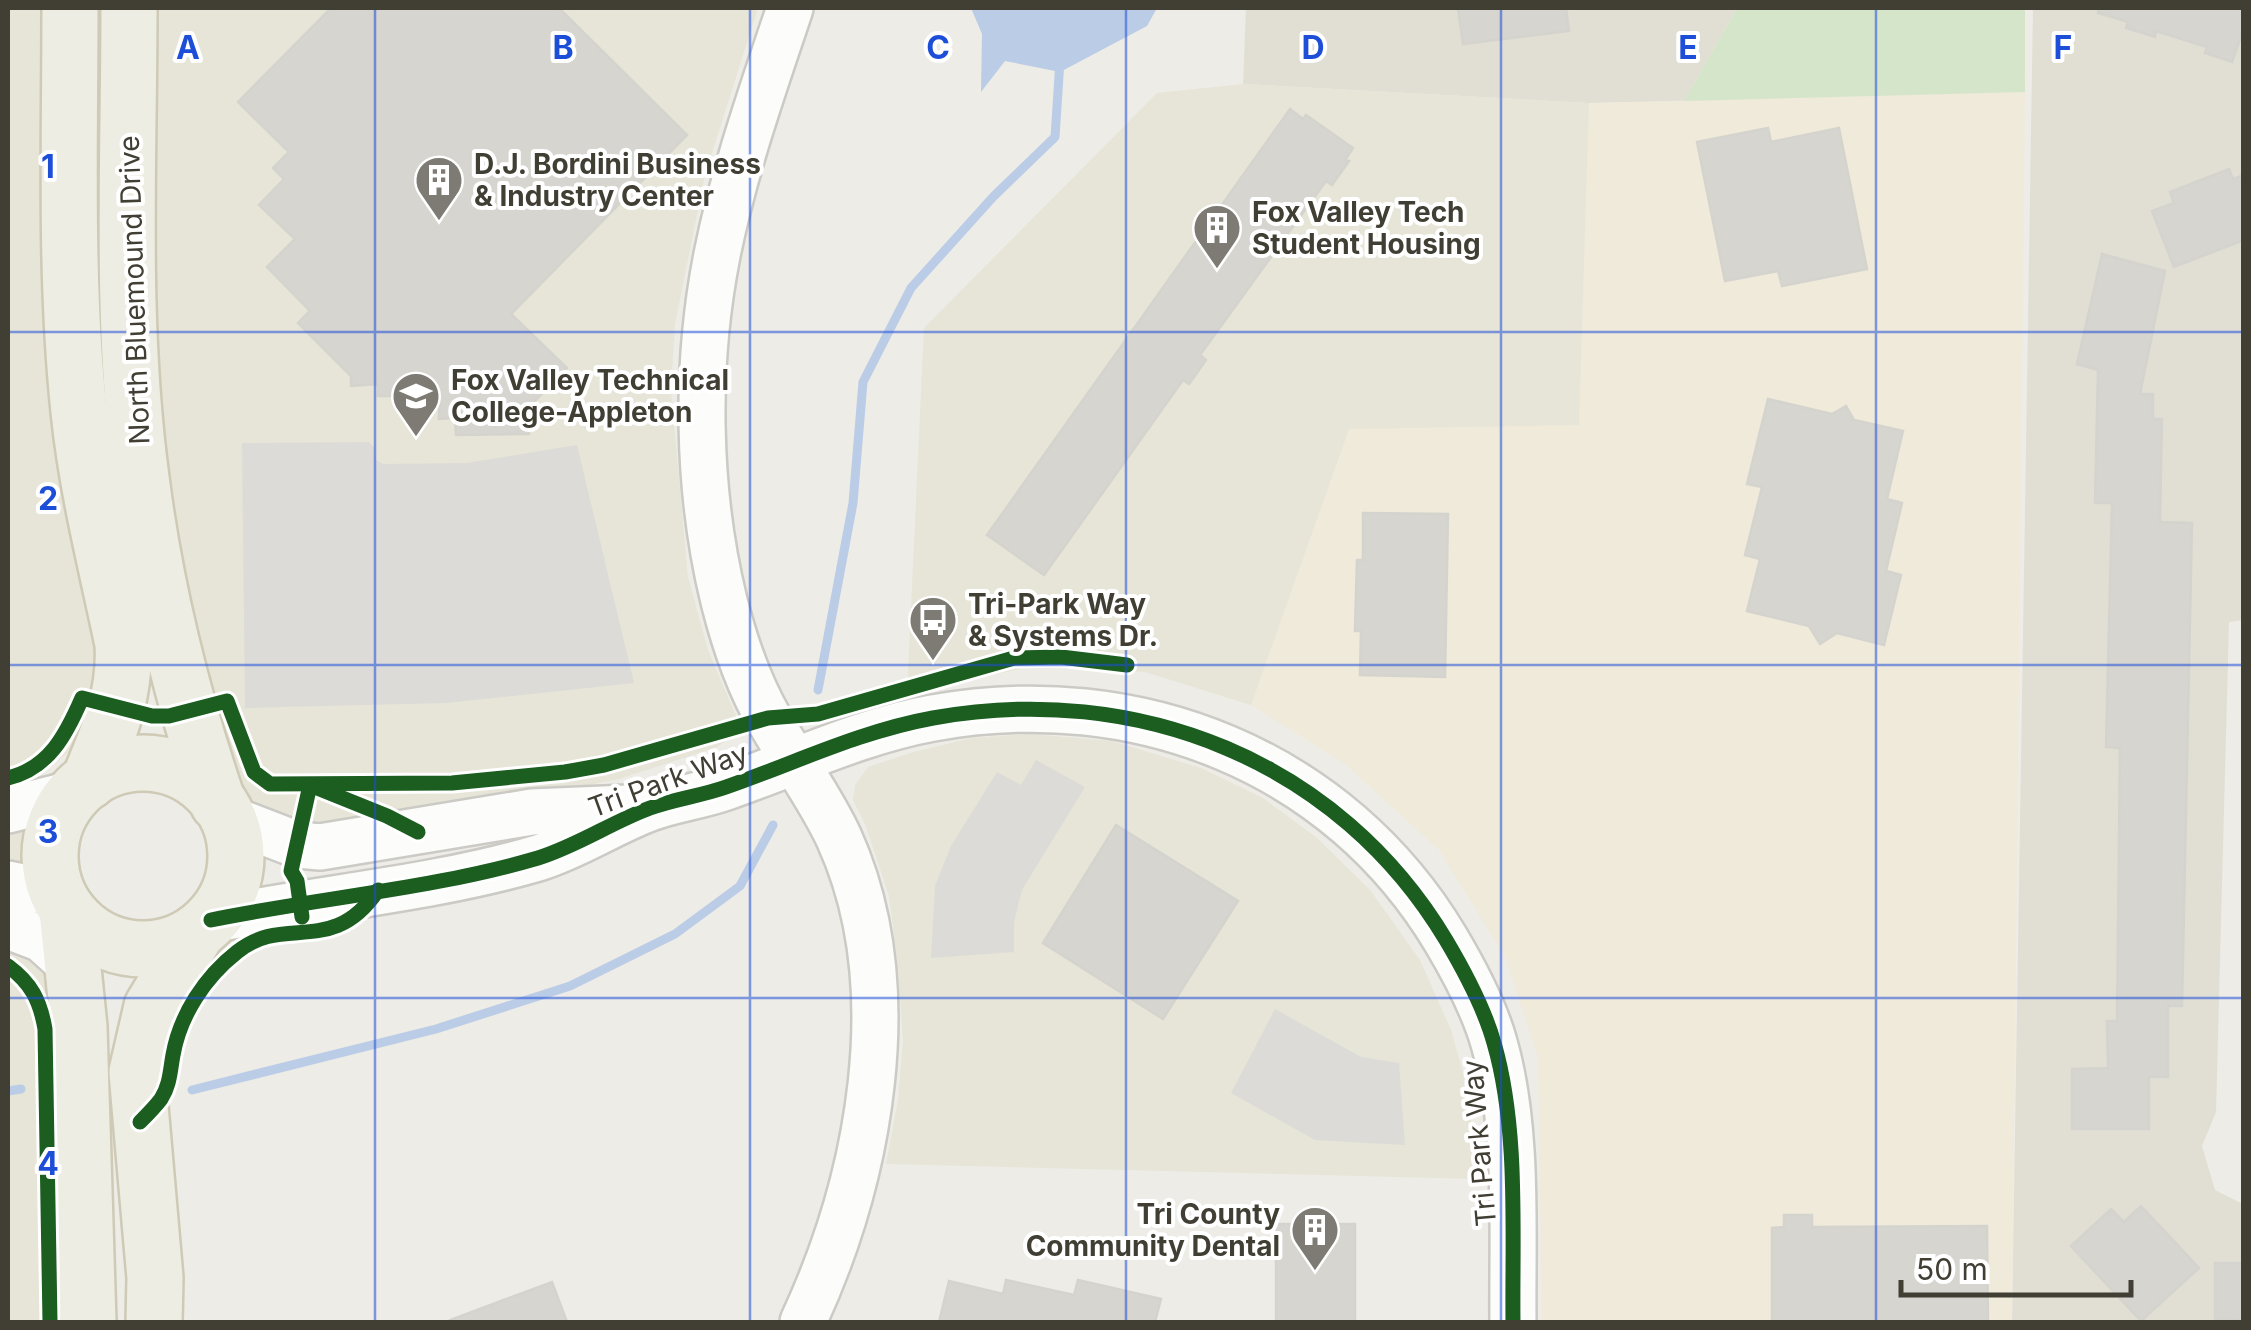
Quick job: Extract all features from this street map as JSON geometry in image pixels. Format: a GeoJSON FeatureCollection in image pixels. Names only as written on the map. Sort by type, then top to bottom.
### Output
{"type":"FeatureCollection","features":[{"type":"Feature","properties":{"kind":"main road","name":"North Bluemound Drive"},"geometry":{"type":"LineString","coordinates":[[70,8],[70,273],[79,412],[89,481],[123,644],[124,668],[114,720],[82,787]]}},
{"type":"Feature","properties":{"kind":"main road","name":"North Bluemound Drive"},"geometry":{"type":"LineString","coordinates":[[128,8],[130,342],[141,478],[180,679],[223,810]]}},
{"type":"Feature","properties":{"kind":"main road"},"geometry":{"type":"LineString","coordinates":[[88,1322],[83,1107],[73,968],[44,896],[51,842],[64,808],[82,787],[122,766],[158,765],[192,778],[223,810],[236,853],[235,872],[222,906],[204,926],[152,1007],[137,1072],[155,1278],[154,1322]]}},
{"type":"Feature","properties":{"kind":"main road"},"geometry":{"type":"LineString","coordinates":[[44,896],[94,935],[128,948],[182,942],[204,926]]}},
{"type":"Feature","properties":{"kind":"street"},"geometry":{"type":"LineString","coordinates":[[790,8],[743,152],[718,252],[710,297],[702,400],[708,505],[724,601],[768,718],[838,836],[852,871],[872,974],[874,1029],[867,1124],[840,1233],[802,1322]]}},
{"type":"Feature","properties":{"kind":"street","name":"Tri Park Way"},"geometry":{"type":"LineString","coordinates":[[204,926],[308,901],[434,882],[541,857],[650,808],[724,788],[879,731],[934,717],[1012,710],[1088,712],[1155,723],[1241,753],[1293,781],[1396,868],[1422,900],[1466,974],[1494,1041],[1508,1118],[1513,1322]]}},
{"type":"Feature","properties":{"kind":"street"},"geometry":{"type":"LineString","coordinates":[[8,810],[82,787]]}},
{"type":"Feature","properties":{"kind":"street","name":"Tri Park Way"},"geometry":{"type":"LineString","coordinates":[[223,810],[298,845],[320,847],[532,812],[650,808]]}},
{"type":"Feature","properties":{"kind":"street"},"geometry":{"type":"LineString","coordinates":[[8,926],[42,939],[73,968]]}},
{"type":"Feature","properties":{"kind":"shaded area"},"geometry":{"type":"Polygon","coordinates":[[[8,8],[46,8],[104,657],[92,713],[71,750],[32,784],[39,965],[56,993],[62,1322],[8,1322],[8,8]]]}},
{"type":"Feature","properties":{"kind":"shaded area","name":"Fox Valley Technical College-Appleton"},"geometry":{"type":"Polygon","coordinates":[[[146,8],[758,8],[705,175],[675,324],[671,391],[688,577],[708,650],[736,716],[733,736],[717,747],[619,779],[479,806],[330,828],[289,822],[256,804],[240,784],[181,593],[151,361],[146,8]]]}},
{"type":"Feature","properties":{"kind":"shaded area"},"geometry":{"type":"Polygon","coordinates":[[[1246,8],[1737,8],[1684,101],[1589,103],[1243,84],[1246,8]]]}},
{"type":"Feature","properties":{"kind":"shaded area"},"geometry":{"type":"Polygon","coordinates":[[[2033,8],[2243,8],[2244,620],[2229,622],[2216,1112],[2202,1146],[2215,1190],[2243,1204],[2243,1322],[2012,1322],[2033,8]]]}},
{"type":"Feature","properties":{"kind":"shaded area"},"geometry":{"type":"Polygon","coordinates":[[[1243,84],[1589,103],[1579,425],[1349,429],[1251,705],[1145,672],[1039,665],[907,694],[924,328],[1157,93],[1243,84]]]}},
{"type":"Feature","properties":{"kind":"shaded area"},"geometry":{"type":"Polygon","coordinates":[[[2025,92],[2012,1322],[1542,1322],[1538,1057],[1505,957],[1439,850],[1345,764],[1251,705],[1349,428],[1579,425],[1589,103],[2025,92]]]}},
{"type":"Feature","properties":{"kind":"shaded area"},"geometry":{"type":"Polygon","coordinates":[[[369,442],[376,460],[383,464],[467,463],[577,445],[634,683],[446,703],[245,708],[242,443],[369,442]]]}},
{"type":"Feature","properties":{"kind":"shaded area"},"geometry":{"type":"Polygon","coordinates":[[[1030,734],[1112,741],[1201,768],[1263,798],[1317,838],[1370,890],[1420,960],[1451,1030],[1468,1090],[1477,1179],[886,1164],[898,1100],[903,1041],[898,966],[889,896],[853,800],[855,785],[868,767],[910,753],[972,738],[1030,734]]]}},
{"type":"Feature","properties":{"kind":"shaded area"},"geometry":{"type":"Polygon","coordinates":[[[1036,760],[1085,787],[1022,890],[1014,922],[1014,952],[931,958],[935,886],[951,846],[997,772],[1021,785],[1036,760]]]}},
{"type":"Feature","properties":{"kind":"shaded area"},"geometry":{"type":"Polygon","coordinates":[[[1275,1009],[1361,1057],[1399,1063],[1405,1145],[1315,1140],[1231,1093],[1275,1009]]]}},
{"type":"Feature","properties":{"kind":"green space"},"geometry":{"type":"Polygon","coordinates":[[[1737,8],[2025,8],[2025,92],[1684,101],[1737,8]]]}},
{"type":"Feature","properties":{"kind":"water"},"geometry":{"type":"Polygon","coordinates":[[[971,8],[1157,8],[1147,26],[1060,72],[1005,61],[981,92],[982,34],[971,8]]]}},
{"type":"Feature","properties":{"kind":"building","name":"D.J. Bordini Business & Industry Center"},"geometry":{"type":"Polygon","coordinates":[[[331,8],[559,8],[687,135],[511,314],[567,368],[530,406],[529,434],[456,435],[455,418],[439,419],[439,401],[422,402],[423,396],[378,396],[378,384],[351,386],[351,376],[298,323],[310,311],[267,267],[295,239],[259,205],[284,179],[273,168],[289,152],[238,102],[331,8]]]}},
{"type":"Feature","properties":{"kind":"building"},"geometry":{"type":"Polygon","coordinates":[[[1458,8],[1566,8],[1569,31],[1463,44],[1458,8]]]}},
{"type":"Feature","properties":{"kind":"building"},"geometry":{"type":"Polygon","coordinates":[[[2099,8],[2244,8],[2244,28],[2232,62],[2205,53],[2207,47],[2156,31],[2155,37],[2126,28],[2128,22],[2098,13],[2099,8]]]}},
{"type":"Feature","properties":{"kind":"building","name":"Fox Valley Tech Student Housing"},"geometry":{"type":"Polygon","coordinates":[[[1290,109],[1303,119],[1306,115],[1353,148],[1345,160],[1349,161],[1332,185],[1326,181],[1200,355],[1206,360],[1189,384],[1183,380],[1044,575],[987,535],[1290,109]]]}},
{"type":"Feature","properties":{"kind":"building"},"geometry":{"type":"Polygon","coordinates":[[[1768,128],[1771,142],[1839,128],[1867,269],[1782,286],[1778,271],[1725,281],[1697,142],[1768,128]]]}},
{"type":"Feature","properties":{"kind":"building"},"geometry":{"type":"Polygon","coordinates":[[[2229,169],[2233,179],[2244,175],[2244,240],[2174,267],[2152,211],[2174,203],[2170,192],[2229,169]]]}},
{"type":"Feature","properties":{"kind":"building"},"geometry":{"type":"Polygon","coordinates":[[[2102,254],[2165,271],[2140,394],[2153,394],[2153,419],[2162,419],[2160,522],[2192,523],[2182,1006],[2168,1006],[2168,1077],[2149,1077],[2149,1129],[2072,1129],[2072,1069],[2108,1068],[2107,1021],[2117,1021],[2120,748],[2106,747],[2112,503],[2095,503],[2098,370],[2077,364],[2102,254]]]}},
{"type":"Feature","properties":{"kind":"building"},"geometry":{"type":"Polygon","coordinates":[[[1768,399],[1832,414],[1846,406],[1854,420],[1903,431],[1887,499],[1902,503],[1886,571],[1901,575],[1884,645],[1837,633],[1820,644],[1809,626],[1747,611],[1760,559],[1745,555],[1762,487],[1747,484],[1768,399]]]}},
{"type":"Feature","properties":{"kind":"building"},"geometry":{"type":"Polygon","coordinates":[[[1363,513],[1448,514],[1445,677],[1360,675],[1361,631],[1355,631],[1357,560],[1363,560],[1363,513]]]}},
{"type":"Feature","properties":{"kind":"building"},"geometry":{"type":"Polygon","coordinates":[[[1116,825],[1238,901],[1163,1019],[1043,943],[1116,825]]]}},
{"type":"Feature","properties":{"kind":"building"},"geometry":{"type":"Polygon","coordinates":[[[2141,1206],[2199,1268],[2141,1321],[2071,1246],[2111,1209],[2124,1222],[2141,1206]]]}},
{"type":"Feature","properties":{"kind":"building"},"geometry":{"type":"Polygon","coordinates":[[[1784,1215],[1812,1215],[1812,1227],[1987,1226],[1988,1322],[1772,1322],[1772,1228],[1784,1227],[1784,1215]]]}},
{"type":"Feature","properties":{"kind":"building","name":"Tri County Community Dental"},"geometry":{"type":"Polygon","coordinates":[[[1276,1224],[1355,1224],[1355,1322],[1276,1322],[1276,1224]]]}},
{"type":"Feature","properties":{"kind":"building"},"geometry":{"type":"Polygon","coordinates":[[[2215,1263],[2244,1263],[2244,1320],[2215,1319],[2215,1263]]]}},
{"type":"Feature","properties":{"kind":"building"},"geometry":{"type":"Polygon","coordinates":[[[1006,1280],[1074,1295],[1078,1280],[1161,1299],[1155,1322],[939,1322],[949,1281],[1003,1294],[1006,1280]]]}},
{"type":"Feature","properties":{"kind":"building"},"geometry":{"type":"Polygon","coordinates":[[[552,1282],[567,1322],[450,1322],[450,1320],[552,1282]]]}},
{"type":"Feature","properties":{"kind":"waterway"},"geometry":{"type":"LineString","coordinates":[[818,690],[853,503],[863,382],[911,288],[993,197],[1055,137],[1060,60]]}},
{"type":"Feature","properties":{"kind":"waterway"},"geometry":{"type":"LineString","coordinates":[[192,1090],[436,1029],[570,986],[675,934],[740,886],[773,825]]}},
{"type":"Feature","properties":{"kind":"waterway"},"geometry":{"type":"LineString","coordinates":[[8,1091],[21,1089]]}},
{"type":"Feature","properties":{"kind":"cycle path"},"geometry":{"type":"LineString","coordinates":[[8,778],[45,758],[62,737],[82,698],[152,716],[169,716],[227,701],[254,772],[270,784],[452,783],[604,765],[768,718],[818,714],[1014,658],[1061,657],[1127,665]]}},
{"type":"Feature","properties":{"kind":"cycle path"},"geometry":{"type":"LineString","coordinates":[[211,920],[416,885],[538,858],[650,808],[726,787],[880,731],[933,718],[1009,710],[1084,712],[1157,725],[1226,748],[1290,781],[1349,825],[1402,878],[1446,940],[1485,1016],[1502,1076],[1511,1146],[1513,1322]]}},
{"type":"Feature","properties":{"kind":"cycle path"},"geometry":{"type":"LineString","coordinates":[[302,917],[297,881],[291,871],[310,785],[418,832]]}},
{"type":"Feature","properties":{"kind":"cycle path"},"geometry":{"type":"LineString","coordinates":[[140,1122],[164,1094],[176,1040],[188,1011],[225,962],[255,941],[273,935],[326,929],[343,923],[361,911],[378,890]]}},
{"type":"Feature","properties":{"kind":"cycle path"},"geometry":{"type":"LineString","coordinates":[[8,966],[33,993],[45,1029],[50,1322]]}},
{"type":"Feature","properties":{"kind":"place","name":"D.J. Bordini Business & Industry Center"},"geometry":{"type":"Point","coordinates":[439,222]}},
{"type":"Feature","properties":{"kind":"place","name":"Fox Valley Tech Student Housing"},"geometry":{"type":"Point","coordinates":[1217,270]}},
{"type":"Feature","properties":{"kind":"place","name":"Fox Valley Technical College-Appleton"},"geometry":{"type":"Point","coordinates":[416,438]}},
{"type":"Feature","properties":{"kind":"place","name":"Tri-Park Way & Systems Dr."},"geometry":{"type":"Point","coordinates":[933,662]}},
{"type":"Feature","properties":{"kind":"place","name":"Tri County Community Dental"},"geometry":{"type":"Point","coordinates":[1315,1272]}}]}
